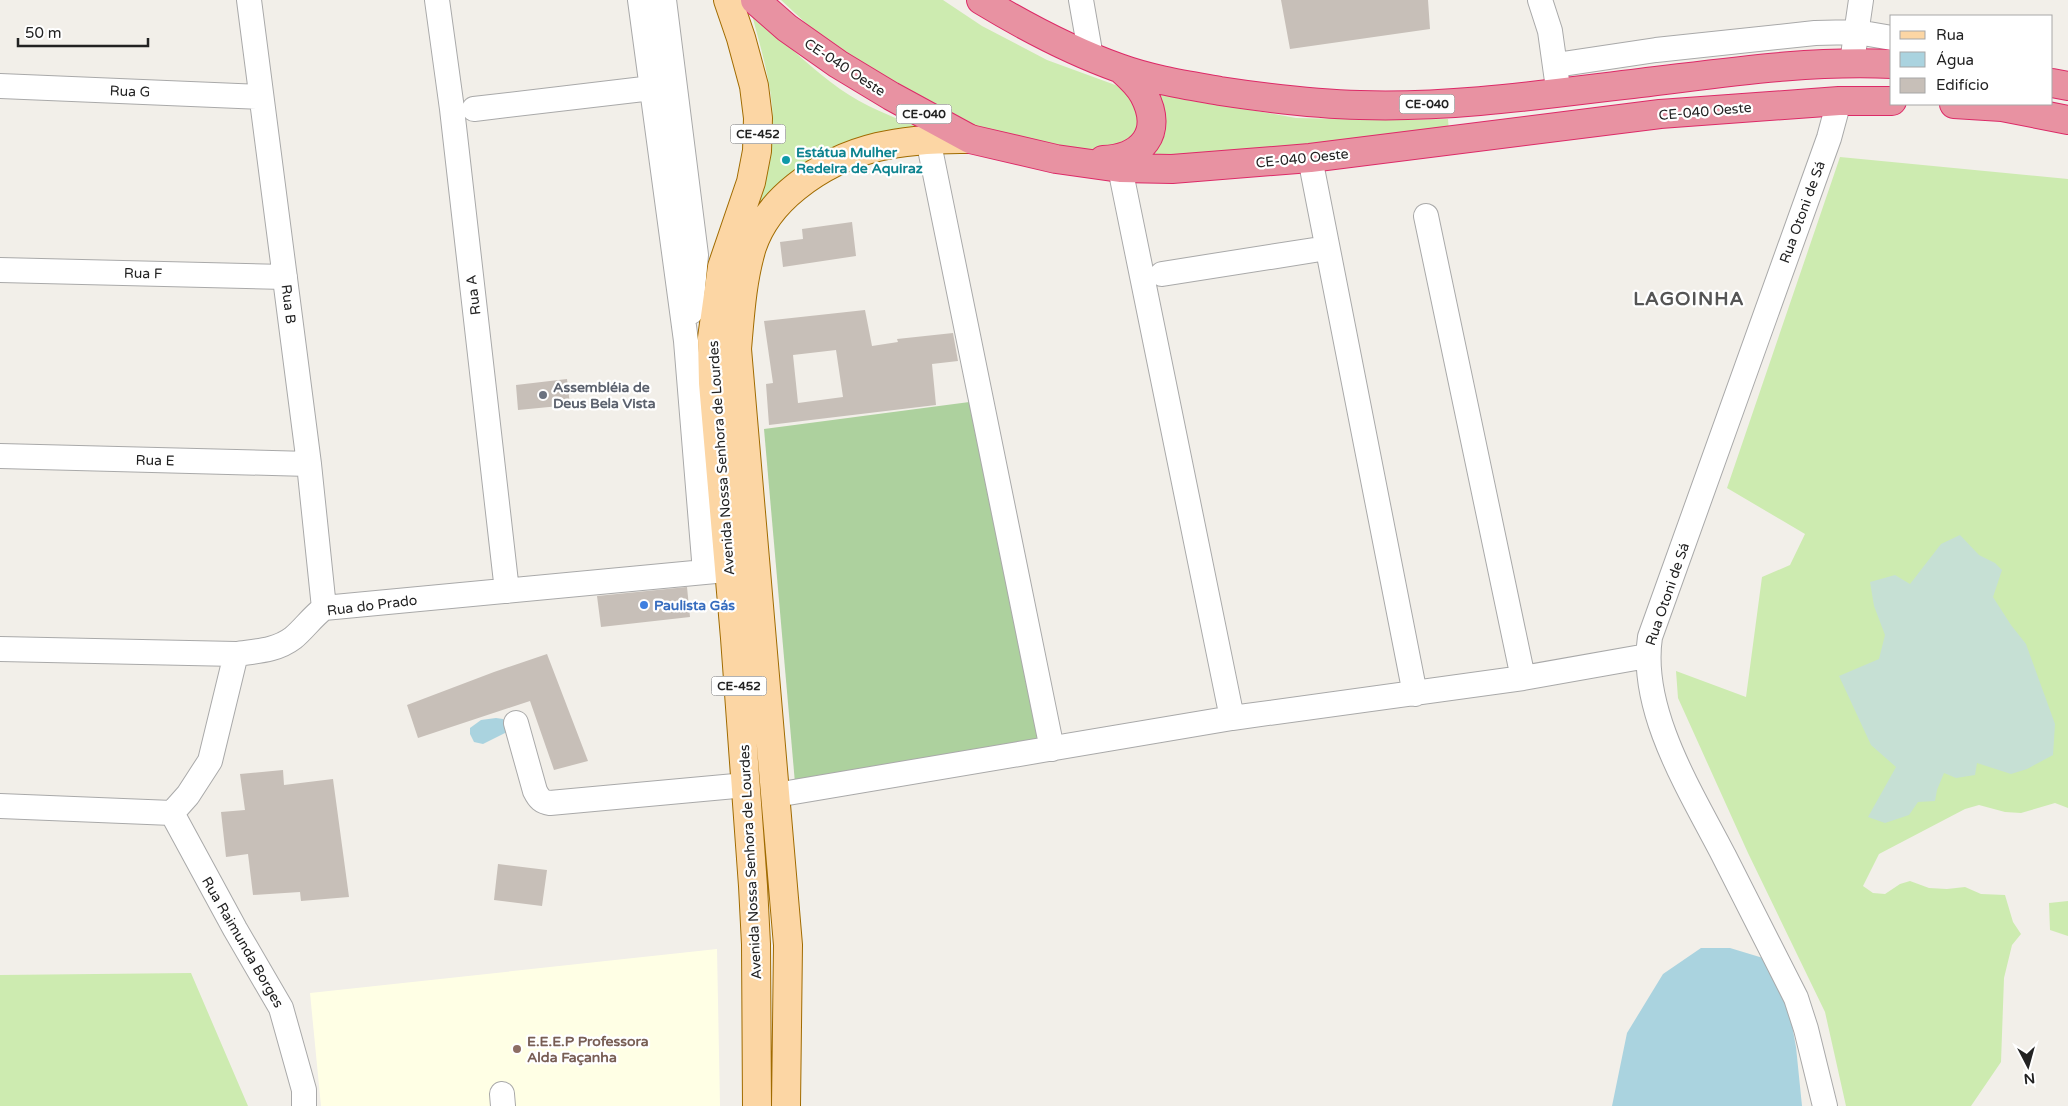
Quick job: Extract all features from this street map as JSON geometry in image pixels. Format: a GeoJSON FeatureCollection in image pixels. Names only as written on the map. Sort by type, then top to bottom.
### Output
{"type":"FeatureCollection","features":[{"type":"Feature","properties":{"kind":"highway","name":"CE-040 Oeste"},"geometry":{"type":"LineString","coordinates":[[755,0],[787,28],[838,64],[891,96],[970,139],[1021,152],[1120,168],[1189,168],[1310,158],[1660,114],[1839,101],[1890,101]]}},
{"type":"Feature","properties":{"kind":"highway","name":"CE-040"},"geometry":{"type":"LineString","coordinates":[[981,0],[1039,32],[1091,57],[1121,69],[1165,82],[1251,96],[1361,106],[1442,103],[1558,92],[1788,65],[1852,62],[1890,64]]}},
{"type":"Feature","properties":{"kind":"highway"},"geometry":{"type":"LineString","coordinates":[[1074,162],[1127,156],[1139,149],[1147,140],[1151,130],[1149,105],[1144,93],[1121,69]]}},
{"type":"Feature","properties":{"kind":"highway"},"geometry":{"type":"LineString","coordinates":[[2053,83],[2068,86]]}},
{"type":"Feature","properties":{"kind":"highway"},"geometry":{"type":"LineString","coordinates":[[1970,105],[2002,107],[2068,120]]}},
{"type":"Feature","properties":{"kind":"main road","name":"Avenida Nossa Senhora de Lourdes"},"geometry":{"type":"LineString","coordinates":[[728,0],[751,76],[758,118],[757,151],[752,174],[722,267],[712,338],[717,571],[746,785],[756,944],[758,1106]]}},
{"type":"Feature","properties":{"kind":"main road","name":"Avenida Nossa Senhora de Lourdes"},"geometry":{"type":"LineString","coordinates":[[786,1106],[788,945],[737,349],[744,281],[752,247],[764,221],[783,197],[810,176],[840,158],[868,148],[928,138]]}},
{"type":"Feature","properties":{"kind":"main road","name":"CE-452"},"geometry":{"type":"LineString","coordinates":[[928,138],[970,139]]}},
{"type":"Feature","properties":{"kind":"street","name":"Rua B"},"geometry":{"type":"LineString","coordinates":[[249,0],[309,464],[324,608]]}},
{"type":"Feature","properties":{"kind":"street","name":"Rua A"},"geometry":{"type":"LineString","coordinates":[[436,0],[452,108],[507,591]]}},
{"type":"Feature","properties":{"kind":"street"},"geometry":{"type":"LineString","coordinates":[[640,0],[717,571]]}},
{"type":"Feature","properties":{"kind":"street"},"geometry":{"type":"LineString","coordinates":[[664,0],[696,255],[694,299],[686,341]]}},
{"type":"Feature","properties":{"kind":"street"},"geometry":{"type":"LineString","coordinates":[[1081,0],[1091,57]]}},
{"type":"Feature","properties":{"kind":"street"},"geometry":{"type":"LineString","coordinates":[[1540,0],[1550,31],[1556,65],[1558,92]]}},
{"type":"Feature","properties":{"kind":"street"},"geometry":{"type":"LineString","coordinates":[[1852,62],[1861,0]]}},
{"type":"Feature","properties":{"kind":"street"},"geometry":{"type":"LineString","coordinates":[[1556,65],[1656,50],[1815,33],[1857,32],[1890,38]]}},
{"type":"Feature","properties":{"kind":"street","name":"Rua G"},"geometry":{"type":"LineString","coordinates":[[0,86],[261,97]]}},
{"type":"Feature","properties":{"kind":"street"},"geometry":{"type":"LineString","coordinates":[[474,109],[652,88]]}},
{"type":"Feature","properties":{"kind":"street","name":"Rua Otoni de Sá"},"geometry":{"type":"LineString","coordinates":[[1825,1106],[1806,1029],[1796,998],[1677,764],[1655,707],[1647,656],[1650,637],[1829,138],[1839,101]]}},
{"type":"Feature","properties":{"kind":"street"},"geometry":{"type":"LineString","coordinates":[[928,138],[1052,750]]}},
{"type":"Feature","properties":{"kind":"street"},"geometry":{"type":"LineString","coordinates":[[1310,158],[1415,694]]}},
{"type":"Feature","properties":{"kind":"street"},"geometry":{"type":"LineString","coordinates":[[1120,168],[1232,718]]}},
{"type":"Feature","properties":{"kind":"street"},"geometry":{"type":"LineString","coordinates":[[1426,216],[1523,678]]}},
{"type":"Feature","properties":{"kind":"street"},"geometry":{"type":"LineString","coordinates":[[1162,274],[1327,248]]}},
{"type":"Feature","properties":{"kind":"street","name":"Rua F"},"geometry":{"type":"LineString","coordinates":[[0,270],[285,277]]}},
{"type":"Feature","properties":{"kind":"street","name":"Rua E"},"geometry":{"type":"LineString","coordinates":[[0,456],[309,464]]}},
{"type":"Feature","properties":{"kind":"street","name":"Rua do Prado"},"geometry":{"type":"LineString","coordinates":[[0,649],[236,654],[270,649],[283,644],[292,639],[324,608],[756,568]]}},
{"type":"Feature","properties":{"kind":"street"},"geometry":{"type":"LineString","coordinates":[[0,806],[172,813],[188,795],[210,761],[236,654]]}},
{"type":"Feature","properties":{"kind":"street"},"geometry":{"type":"LineString","coordinates":[[776,795],[1052,750],[1232,718],[1523,678],[1647,656]]}},
{"type":"Feature","properties":{"kind":"street"},"geometry":{"type":"LineString","coordinates":[[516,723],[535,791],[544,802],[746,785]]}},
{"type":"Feature","properties":{"kind":"street","name":"Rua Raimunda Borges"},"geometry":{"type":"LineString","coordinates":[[172,813],[235,929],[281,1008],[304,1090],[304,1106]]}},
{"type":"Feature","properties":{"kind":"shaded area"},"geometry":{"type":"Polygon","coordinates":[[[1960,535],[1979,555],[1995,563],[2002,570],[1993,597],[2026,644],[2055,724],[2053,755],[2027,769],[2011,774],[1977,763],[1975,775],[1956,778],[1944,773],[1935,801],[1918,802],[1909,815],[1885,823],[1868,817],[1896,767],[1871,745],[1839,676],[1879,659],[1885,635],[1874,606],[1870,582],[1895,575],[1910,584],[1941,544],[1960,535]]]}},
{"type":"Feature","properties":{"kind":"shaded area","name":"E.E.E.P Professora Alda Façanha"},"geometry":{"type":"Polygon","coordinates":[[[717,949],[720,1106],[321,1106],[310,993],[717,949]]]}},
{"type":"Feature","properties":{"kind":"green space"},"geometry":{"type":"Polygon","coordinates":[[[781,0],[943,0],[982,26],[1047,60],[1118,86],[1132,94],[1146,128],[1104,154],[1043,144],[973,126],[884,83],[825,41],[781,0]]]}},
{"type":"Feature","properties":{"kind":"green space"},"geometry":{"type":"Polygon","coordinates":[[[751,11],[805,61],[840,89],[869,106],[920,128],[764,207],[758,204],[770,155],[773,118],[769,82],[751,11]]]}},
{"type":"Feature","properties":{"kind":"green space"},"geometry":{"type":"Polygon","coordinates":[[[1153,88],[1240,108],[1296,118],[1448,119],[1449,132],[1283,153],[1150,156],[1159,143],[1153,88]]]}},
{"type":"Feature","properties":{"kind":"green space"},"geometry":{"type":"Polygon","coordinates":[[[1840,157],[2068,179],[2068,808],[2055,803],[2021,813],[2005,812],[1979,805],[1965,809],[1879,854],[1863,886],[1873,893],[1885,894],[1900,884],[1910,881],[1929,888],[1965,887],[1981,894],[2005,895],[2013,922],[2021,934],[2012,945],[2004,978],[2001,1062],[1971,1106],[1846,1106],[1825,1012],[1748,853],[1678,698],[1676,671],[1746,697],[1762,577],[1790,565],[1805,534],[1727,488],[1840,157]]]}},
{"type":"Feature","properties":{"kind":"green space"},"geometry":{"type":"Polygon","coordinates":[[[977,401],[1045,747],[795,783],[764,429],[977,401]]]}},
{"type":"Feature","properties":{"kind":"green space"},"geometry":{"type":"Polygon","coordinates":[[[2068,901],[2068,936],[2050,930],[2049,903],[2068,901]]]}},
{"type":"Feature","properties":{"kind":"green space"},"geometry":{"type":"Polygon","coordinates":[[[191,973],[248,1106],[0,1106],[0,975],[191,973]]]}},
{"type":"Feature","properties":{"kind":"water"},"geometry":{"type":"Polygon","coordinates":[[[503,719],[507,723],[507,732],[483,744],[474,742],[470,734],[470,728],[481,720],[503,719]]]}},
{"type":"Feature","properties":{"kind":"water"},"geometry":{"type":"Polygon","coordinates":[[[1701,948],[1730,948],[1763,958],[1788,1003],[1796,1047],[1802,1106],[1612,1106],[1627,1033],[1663,974],[1701,948]]]}},
{"type":"Feature","properties":{"kind":"building"},"geometry":{"type":"Polygon","coordinates":[[[1281,0],[1428,0],[1430,29],[1290,49],[1281,0]]]}},
{"type":"Feature","properties":{"kind":"building"},"geometry":{"type":"Polygon","coordinates":[[[852,222],[856,256],[783,267],[780,242],[803,239],[802,229],[852,222]]]}},
{"type":"Feature","properties":{"kind":"building"},"geometry":{"type":"Polygon","coordinates":[[[865,310],[872,346],[898,342],[897,339],[953,333],[958,361],[932,364],[936,405],[769,425],[766,384],[773,383],[764,321],[865,310]],[[836,350],[793,355],[798,403],[843,397],[836,350]]]}},
{"type":"Feature","properties":{"kind":"building","name":"Assembléia de Deus Bela Vista"},"geometry":{"type":"Polygon","coordinates":[[[567,379],[570,405],[518,410],[516,385],[567,379]]]}},
{"type":"Feature","properties":{"kind":"building","name":"Paulista Gás"},"geometry":{"type":"Polygon","coordinates":[[[687,587],[690,617],[601,627],[597,596],[687,587]]]}},
{"type":"Feature","properties":{"kind":"building"},"geometry":{"type":"Polygon","coordinates":[[[547,654],[588,761],[554,770],[530,701],[418,738],[407,705],[547,654]]]}},
{"type":"Feature","properties":{"kind":"building"},"geometry":{"type":"Polygon","coordinates":[[[283,770],[284,785],[333,779],[349,897],[301,901],[300,892],[253,895],[248,854],[226,857],[221,812],[245,810],[240,774],[283,770]]]}},
{"type":"Feature","properties":{"kind":"building"},"geometry":{"type":"Polygon","coordinates":[[[498,864],[547,870],[542,906],[494,900],[498,864]]]}},
{"type":"Feature","properties":{"kind":"place","name":"Estátua Mulher Redeira de Aquiraz"},"geometry":{"type":"Point","coordinates":[786,160]}},
{"type":"Feature","properties":{"kind":"place","name":"Assembléia de Deus Bela Vista"},"geometry":{"type":"Point","coordinates":[543,395]}},
{"type":"Feature","properties":{"kind":"place","name":"Paulista Gás"},"geometry":{"type":"Point","coordinates":[644,605]}},
{"type":"Feature","properties":{"kind":"place","name":"E.E.E.P Professora Alda Façanha"},"geometry":{"type":"Point","coordinates":[517,1049]}},
{"type":"Feature","properties":{"kind":"district","name":"LAGOINHA"},"geometry":{"type":"Point","coordinates":[1689,298]}}]}
